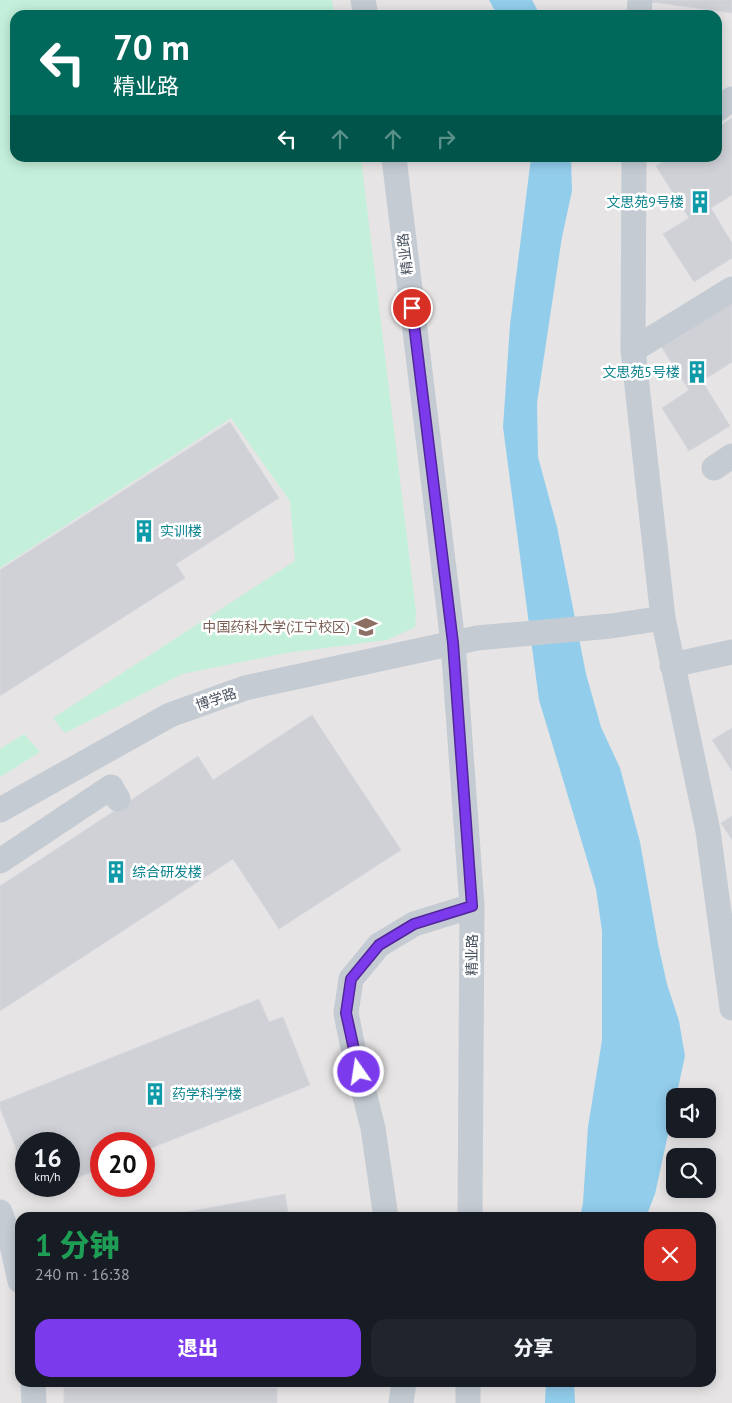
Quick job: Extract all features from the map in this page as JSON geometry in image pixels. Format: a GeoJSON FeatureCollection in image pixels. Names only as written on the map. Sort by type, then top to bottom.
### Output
{"type":"FeatureCollection","features":[{"type":"Feature","properties":{"kind":"street","name":"精业路"},"geometry":{"type":"LineString","coordinates":[[394,162],[453,643],[472,906],[470,1212]]}},
{"type":"Feature","properties":{"kind":"street"},"geometry":{"type":"LineString","coordinates":[[636,162],[633,350],[663,618],[708,831],[732,1008]]}},
{"type":"Feature","properties":{"kind":"street"},"geometry":{"type":"LineString","coordinates":[[633,350],[732,289]]}},
{"type":"Feature","properties":{"kind":"street","name":"博学路"},"geometry":{"type":"LineString","coordinates":[[0,810],[170,715],[245,688],[478,638],[611,626],[663,618]]}},
{"type":"Feature","properties":{"kind":"street"},"geometry":{"type":"LineString","coordinates":[[672,665],[732,652]]}},
{"type":"Feature","properties":{"kind":"street"},"geometry":{"type":"LineString","coordinates":[[0,861],[114,793],[95,756]]}},
{"type":"Feature","properties":{"kind":"street"},"geometry":{"type":"LineString","coordinates":[[385,1212],[373,1128],[346,1013],[351,979],[379,945],[414,924],[472,906]]}},
{"type":"Feature","properties":{"kind":"street"},"geometry":{"type":"LineString","coordinates":[[0,1212],[7,1254],[15,1271]]}},
{"type":"Feature","properties":{"kind":"street"},"geometry":{"type":"LineString","coordinates":[[33,1387],[34,1403]]}},
{"type":"Feature","properties":{"kind":"street"},"geometry":{"type":"LineString","coordinates":[[401,1403],[403,1387]]}},
{"type":"Feature","properties":{"kind":"street"},"geometry":{"type":"LineString","coordinates":[[468,1387],[468,1403]]}},
{"type":"Feature","properties":{"kind":"shaded area","name":"中国药科大学(江宁校区)"},"geometry":{"type":"Polygon","coordinates":[[[0,0],[732,0],[732,1403],[0,1403],[0,0]]]}},
{"type":"Feature","properties":{"kind":"green space"},"geometry":{"type":"Polygon","coordinates":[[[0,0],[332,0],[333,10],[10,10],[10,162],[361,162],[416,612],[415,627],[387,640],[286,653],[182,674],[65,733],[53,718],[295,561],[290,501],[231,418],[0,568],[0,0]]]}},
{"type":"Feature","properties":{"kind":"green space"},"geometry":{"type":"Polygon","coordinates":[[[24,734],[40,752],[0,777],[0,749],[24,734]]]}},
{"type":"Feature","properties":{"kind":"water"},"geometry":{"type":"Polygon","coordinates":[[[489,0],[532,0],[537,10],[494,10],[489,0]]]}},
{"type":"Feature","properties":{"kind":"water"},"geometry":{"type":"Polygon","coordinates":[[[530,162],[571,162],[572,191],[562,237],[537,403],[538,457],[557,527],[586,674],[601,727],[620,768],[640,842],[658,944],[667,984],[679,1021],[685,1056],[678,1088],[666,1088],[667,1138],[655,1194],[648,1212],[581,1212],[588,1127],[602,1040],[602,931],[596,889],[539,700],[503,427],[510,325],[530,162]]]}},
{"type":"Feature","properties":{"kind":"water"},"geometry":{"type":"Polygon","coordinates":[[[546,1387],[574,1387],[575,1403],[545,1403],[546,1387]]]}},
{"type":"Feature","properties":{"kind":"building"},"geometry":{"type":"Polygon","coordinates":[[[652,0],[732,0],[732,13],[722,12],[722,10],[652,2],[652,0]]]}},
{"type":"Feature","properties":{"kind":"building","name":"文思苑9号楼"},"geometry":{"type":"Polygon","coordinates":[[[732,118],[732,195],[711,208],[732,243],[732,258],[694,282],[663,234],[689,218],[656,166],[662,162],[722,162],[722,124],[732,118]]]}},
{"type":"Feature","properties":{"kind":"building","name":"文思苑5号楼"},"geometry":{"type":"Polygon","coordinates":[[[732,293],[732,362],[702,381],[730,426],[689,451],[662,408],[689,390],[657,340],[732,293]]]}},
{"type":"Feature","properties":{"kind":"building","name":"实训楼"},"geometry":{"type":"Polygon","coordinates":[[[230,422],[279,498],[176,564],[185,578],[0,696],[0,570],[230,422]]]}},
{"type":"Feature","properties":{"kind":"building","name":"综合研发楼"},"geometry":{"type":"Polygon","coordinates":[[[312,715],[401,850],[279,929],[233,859],[0,1011],[0,886],[198,756],[213,780],[312,715]]]}},
{"type":"Feature","properties":{"kind":"building"},"geometry":{"type":"Polygon","coordinates":[[[732,728],[732,771],[712,740],[732,728]]]}},
{"type":"Feature","properties":{"kind":"building"},"geometry":{"type":"Polygon","coordinates":[[[732,816],[732,840],[721,823],[732,816]]]}},
{"type":"Feature","properties":{"kind":"building","name":"药学科学楼"},"geometry":{"type":"Polygon","coordinates":[[[259,999],[269,1022],[283,1017],[310,1085],[155,1147],[155,1132],[90,1132],[90,1172],[80,1177],[80,1132],[15,1132],[15,1146],[0,1108],[0,1102],[259,999]]]}},
{"type":"Feature","properties":{"kind":"building"},"geometry":{"type":"Polygon","coordinates":[[[285,1194],[288,1212],[185,1212],[285,1194]]]}},
{"type":"Feature","properties":{"kind":"building"},"geometry":{"type":"Polygon","coordinates":[[[64,1388],[277,1388],[277,1403],[64,1403],[64,1388]]]}},
{"type":"Feature","properties":{"kind":"place","name":"文思苑9号楼"},"geometry":{"type":"Point","coordinates":[700,202]}},
{"type":"Feature","properties":{"kind":"place","name":"文思苑5号楼"},"geometry":{"type":"Point","coordinates":[697,372]}},
{"type":"Feature","properties":{"kind":"place","name":"实训楼"},"geometry":{"type":"Point","coordinates":[144,531]}},
{"type":"Feature","properties":{"kind":"place","name":"中国药科大学(江宁校区)"},"geometry":{"type":"Point","coordinates":[366,627]}},
{"type":"Feature","properties":{"kind":"place","name":"综合研发楼"},"geometry":{"type":"Point","coordinates":[116,872]}},
{"type":"Feature","properties":{"kind":"place","name":"药学科学楼"},"geometry":{"type":"Point","coordinates":[155,1094]}},
{"type":"Feature","properties":{"kind":"route"},"geometry":{"type":"LineString","coordinates":[[359,1072],[346,1013],[351,979],[379,945],[414,924],[472,906],[453,643],[412,308]]}}]}
